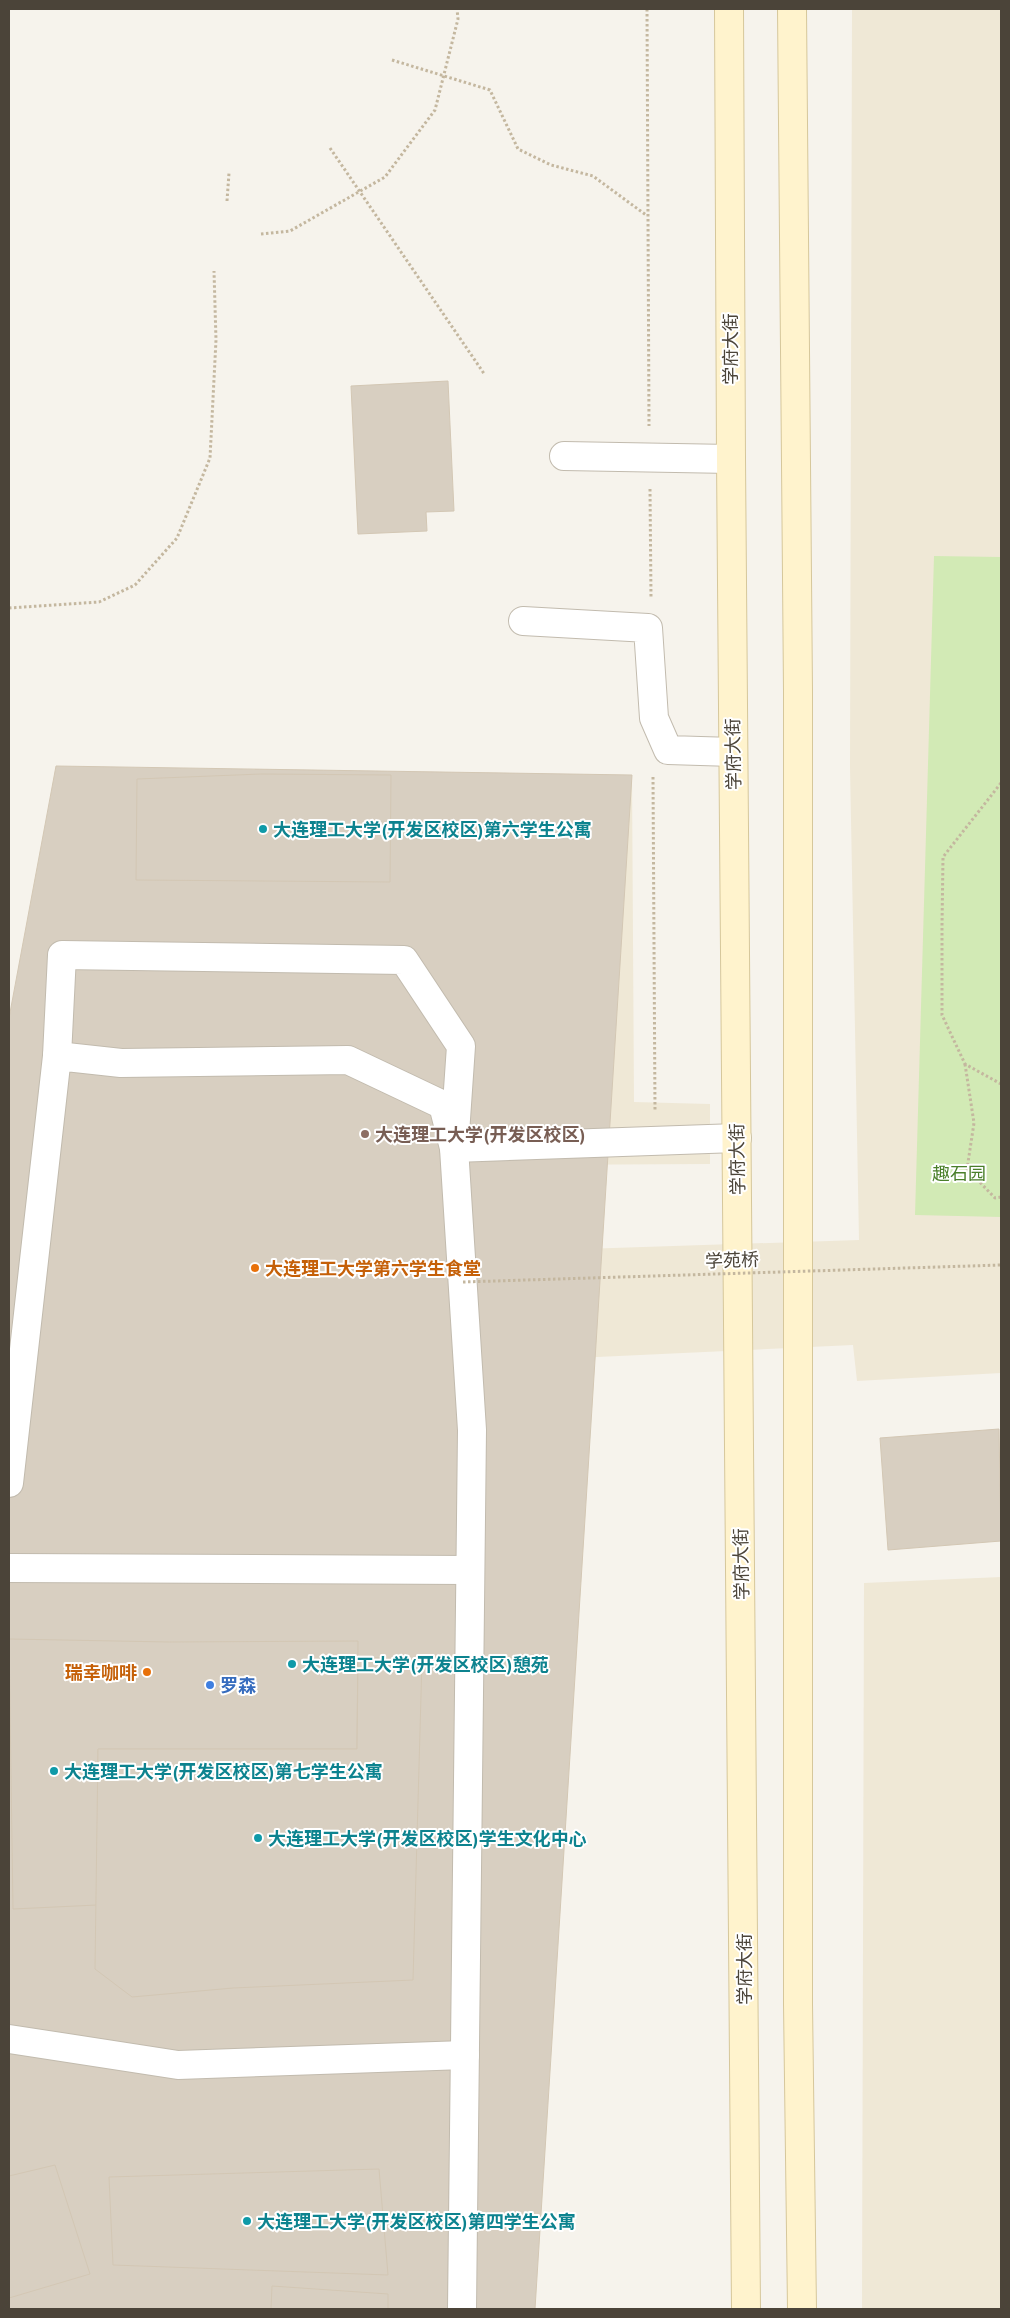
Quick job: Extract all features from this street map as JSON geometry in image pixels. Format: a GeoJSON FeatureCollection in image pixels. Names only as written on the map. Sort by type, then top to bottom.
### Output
{"type":"FeatureCollection","features":[{"type":"Feature","properties":{"kind":"main road","name":"学府大街"},"geometry":{"type":"LineString","coordinates":[[729,9],[746,2309]]}},
{"type":"Feature","properties":{"kind":"main road"},"geometry":{"type":"LineString","coordinates":[[792,9],[798,691],[798,1984],[802,2309]]}},
{"type":"Feature","properties":{"kind":"street"},"geometry":{"type":"LineString","coordinates":[[564,456],[731,460]]}},
{"type":"Feature","properties":{"kind":"street"},"geometry":{"type":"LineString","coordinates":[[524,621],[648,628],[654,718],[668,750],[733,752]]}},
{"type":"Feature","properties":{"kind":"street"},"geometry":{"type":"LineString","coordinates":[[9,1484],[57,1056],[62,955],[404,960],[461,1046],[454,1148],[472,1430],[462,2309]]}},
{"type":"Feature","properties":{"kind":"street"},"geometry":{"type":"LineString","coordinates":[[57,1056],[122,1063],[348,1060],[443,1106],[454,1148]]}},
{"type":"Feature","properties":{"kind":"street"},"geometry":{"type":"LineString","coordinates":[[454,1148],[656,1139],[737,1138]]}},
{"type":"Feature","properties":{"kind":"street"},"geometry":{"type":"LineString","coordinates":[[9,1568],[470,1570]]}},
{"type":"Feature","properties":{"kind":"street"},"geometry":{"type":"LineString","coordinates":[[9,2039],[178,2065],[465,2055]]}},
{"type":"Feature","properties":{"kind":"path"},"geometry":{"type":"LineString","coordinates":[[261,234],[290,230],[385,177],[435,110],[458,19],[456,9]]}},
{"type":"Feature","properties":{"kind":"path"},"geometry":{"type":"LineString","coordinates":[[647,9],[646,215],[651,605]]}},
{"type":"Feature","properties":{"kind":"path"},"geometry":{"type":"LineString","coordinates":[[392,60],[444,74],[490,90],[518,149],[551,165],[593,176],[646,215]]}},
{"type":"Feature","properties":{"kind":"path"},"geometry":{"type":"LineString","coordinates":[[330,148],[485,375]]}},
{"type":"Feature","properties":{"kind":"path"},"geometry":{"type":"LineString","coordinates":[[227,201],[229,173]]}},
{"type":"Feature","properties":{"kind":"path"},"geometry":{"type":"LineString","coordinates":[[9,608],[99,602],[135,585],[177,538],[210,458],[216,340],[214,270]]}},
{"type":"Feature","properties":{"kind":"path"},"geometry":{"type":"LineString","coordinates":[[653,773],[656,1139]]}},
{"type":"Feature","properties":{"kind":"path"},"geometry":{"type":"LineString","coordinates":[[1001,784],[943,857],[942,1016],[965,1064],[974,1123],[967,1169],[995,1198],[1001,1197]]}},
{"type":"Feature","properties":{"kind":"path"},"geometry":{"type":"LineString","coordinates":[[965,1064],[1001,1084]]}},
{"type":"Feature","properties":{"kind":"path","name":"学苑桥"},"geometry":{"type":"LineString","coordinates":[[463,1282],[1001,1265]]}},
{"type":"Feature","properties":{"kind":"shaded area","name":"大连理工大学(开发区校区)"},"geometry":{"type":"Polygon","coordinates":[[[852,9],[1001,9],[1001,1373],[857,1381],[853,1345],[511,1361],[510,2309],[9,2309],[9,1238],[56,766],[261,774],[632,775],[634,1102],[710,1104],[710,1164],[523,1165],[522,1251],[859,1240],[850,767],[852,9]]]}},
{"type":"Feature","properties":{"kind":"shaded area"},"geometry":{"type":"Polygon","coordinates":[[[1001,1577],[1001,2309],[862,2309],[864,1583],[1001,1577]]]}},
{"type":"Feature","properties":{"kind":"green space","name":"趣石园"},"geometry":{"type":"Polygon","coordinates":[[[934,556],[1001,557],[1001,1217],[915,1215],[934,556]]]}},
{"type":"Feature","properties":{"kind":"building"},"geometry":{"type":"Polygon","coordinates":[[[448,381],[454,511],[426,512],[427,531],[358,534],[351,386],[448,381]]]}},
{"type":"Feature","properties":{"kind":"building","name":"大连理工大学(开发区校区)"},"geometry":{"type":"Polygon","coordinates":[[[56,766],[632,775],[535,2309],[9,2309],[9,1018],[56,766]]]}},
{"type":"Feature","properties":{"kind":"building","name":"大连理工大学(开发区校区)第六学生公寓"},"geometry":{"type":"Polygon","coordinates":[[[261,774],[391,775],[390,882],[136,880],[137,779],[261,774]]]}},
{"type":"Feature","properties":{"kind":"building"},"geometry":{"type":"Polygon","coordinates":[[[999,1429],[1001,1541],[888,1550],[880,1438],[999,1429]]]}},
{"type":"Feature","properties":{"kind":"building","name":"大连理工大学(开发区校区)第七学生公寓"},"geometry":{"type":"Polygon","coordinates":[[[9,1639],[169,1642],[358,1641],[357,1749],[98,1749],[97,1905],[13,1909],[9,1639]]]}},
{"type":"Feature","properties":{"kind":"building","name":"大连理工大学(开发区校区)学生文化中心"},"geometry":{"type":"Polygon","coordinates":[[[358,1657],[422,1660],[413,1980],[233,1988],[132,1997],[95,1969],[98,1749],[357,1749],[358,1657]]]}},
{"type":"Feature","properties":{"kind":"building"},"geometry":{"type":"Polygon","coordinates":[[[55,2165],[90,2274],[9,2298],[9,2176],[55,2165]]]}},
{"type":"Feature","properties":{"kind":"building","name":"大连理工大学(开发区校区)第四学生公寓"},"geometry":{"type":"Polygon","coordinates":[[[379,2169],[388,2275],[113,2265],[109,2177],[379,2169]]]}},
{"type":"Feature","properties":{"kind":"building"},"geometry":{"type":"Polygon","coordinates":[[[272,2286],[388,2294],[388,2309],[271,2309],[272,2286]]]}},
{"type":"Feature","properties":{"kind":"place","name":"大连理工大学(开发区校区)第六学生公寓"},"geometry":{"type":"Point","coordinates":[263,829]}},
{"type":"Feature","properties":{"kind":"place","name":"大连理工大学(开发区校区)"},"geometry":{"type":"Point","coordinates":[365,1134]}},
{"type":"Feature","properties":{"kind":"place","name":"大连理工大学第六学生食堂"},"geometry":{"type":"Point","coordinates":[255,1268]}},
{"type":"Feature","properties":{"kind":"place","name":"大连理工大学(开发区校区)憩苑"},"geometry":{"type":"Point","coordinates":[292,1664]}},
{"type":"Feature","properties":{"kind":"place","name":"瑞幸咖啡"},"geometry":{"type":"Point","coordinates":[147,1672]}},
{"type":"Feature","properties":{"kind":"place","name":"罗森"},"geometry":{"type":"Point","coordinates":[210,1685]}},
{"type":"Feature","properties":{"kind":"place","name":"大连理工大学(开发区校区)第七学生公寓"},"geometry":{"type":"Point","coordinates":[54,1771]}},
{"type":"Feature","properties":{"kind":"place","name":"大连理工大学(开发区校区)学生文化中心"},"geometry":{"type":"Point","coordinates":[258,1838]}},
{"type":"Feature","properties":{"kind":"place","name":"大连理工大学(开发区校区)第四学生公寓"},"geometry":{"type":"Point","coordinates":[247,2221]}}]}
